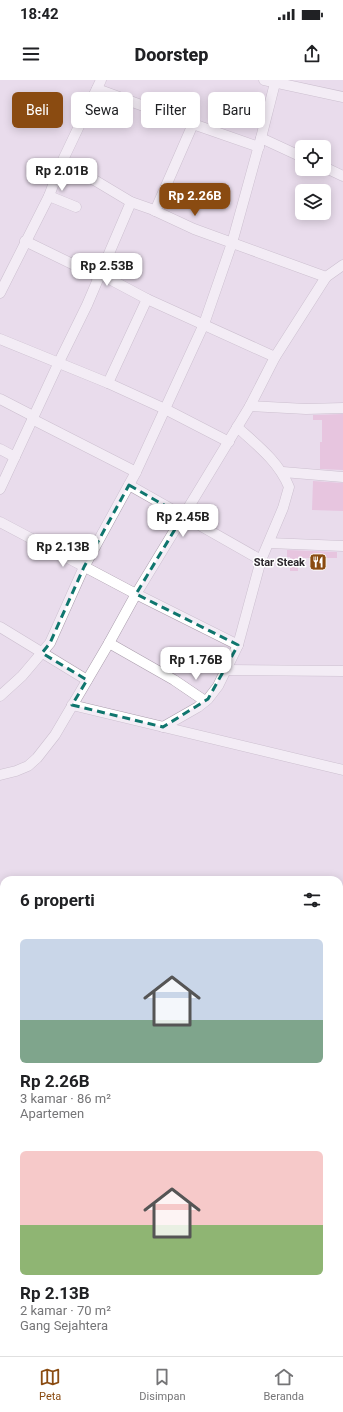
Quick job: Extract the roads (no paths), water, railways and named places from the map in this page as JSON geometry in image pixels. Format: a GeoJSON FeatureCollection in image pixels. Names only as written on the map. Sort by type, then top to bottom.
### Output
{"type":"FeatureCollection","features":[{"type":"Feature","properties":{"kind":"street"},"geometry":{"type":"LineString","coordinates":[[264,80],[343,97]]}},
{"type":"Feature","properties":{"kind":"street"},"geometry":{"type":"LineString","coordinates":[[0,696],[22,676],[50,643],[84,567],[136,472],[204,324],[232,243],[275,83]]}},
{"type":"Feature","properties":{"kind":"street"},"geometry":{"type":"LineString","coordinates":[[0,293],[49,196],[61,164],[99,84],[141,102]]}},
{"type":"Feature","properties":{"kind":"street"},"geometry":{"type":"LineString","coordinates":[[200,126],[260,142],[295,154]]}},
{"type":"Feature","properties":{"kind":"street"},"geometry":{"type":"LineString","coordinates":[[155,211],[191,128]]}},
{"type":"Feature","properties":{"kind":"street"},"geometry":{"type":"LineString","coordinates":[[61,164],[96,181],[131,202],[194,229],[326,277]]}},
{"type":"Feature","properties":{"kind":"street"},"geometry":{"type":"LineString","coordinates":[[331,170],[343,176]]}},
{"type":"Feature","properties":{"kind":"street"},"geometry":{"type":"LineString","coordinates":[[49,196],[76,207]]}},
{"type":"Feature","properties":{"kind":"street"},"geometry":{"type":"LineString","coordinates":[[0,489],[100,276],[131,202]]}},
{"type":"Feature","properties":{"kind":"street"},"geometry":{"type":"LineString","coordinates":[[25,241],[275,357]]}},
{"type":"Feature","properties":{"kind":"street"},"geometry":{"type":"LineString","coordinates":[[0,775],[28,766],[37,758],[55,735],[136,594],[250,406],[275,357],[326,277],[343,265]]}},
{"type":"Feature","properties":{"kind":"street"},"geometry":{"type":"LineString","coordinates":[[108,383],[146,298]]}},
{"type":"Feature","properties":{"kind":"street"},"geometry":{"type":"LineString","coordinates":[[0,339],[108,383],[229,442]]}},
{"type":"Feature","properties":{"kind":"street"},"geometry":{"type":"LineString","coordinates":[[0,398],[33,418],[136,472]]}},
{"type":"Feature","properties":{"kind":"street"},"geometry":{"type":"LineString","coordinates":[[250,406],[343,408]]}},
{"type":"Feature","properties":{"kind":"street"},"geometry":{"type":"LineString","coordinates":[[163,727],[198,707],[208,699],[218,686],[238,645],[261,560],[269,543],[289,487],[283,472],[262,449],[237,427]]}},
{"type":"Feature","properties":{"kind":"street"},"geometry":{"type":"LineString","coordinates":[[0,449],[15,457]]}},
{"type":"Feature","properties":{"kind":"street"},"geometry":{"type":"LineString","coordinates":[[283,472],[343,476]]}},
{"type":"Feature","properties":{"kind":"street"},"geometry":{"type":"LineString","coordinates":[[128,485],[261,560]]}},
{"type":"Feature","properties":{"kind":"street"},"geometry":{"type":"LineString","coordinates":[[0,522],[136,594],[238,645]]}},
{"type":"Feature","properties":{"kind":"street"},"geometry":{"type":"LineString","coordinates":[[269,543],[343,546]]}},
{"type":"Feature","properties":{"kind":"street"},"geometry":{"type":"LineString","coordinates":[[0,627],[87,680]]}},
{"type":"Feature","properties":{"kind":"street"},"geometry":{"type":"LineString","coordinates":[[109,643],[174,680],[205,701]]}},
{"type":"Feature","properties":{"kind":"street"},"geometry":{"type":"LineString","coordinates":[[226,670],[343,671]]}},
{"type":"Feature","properties":{"kind":"street"},"geometry":{"type":"LineString","coordinates":[[72,705],[343,770]]}},
{"type":"Feature","properties":{"kind":"place","name":"Star Steak"},"geometry":{"type":"Point","coordinates":[318,562]}}]}
